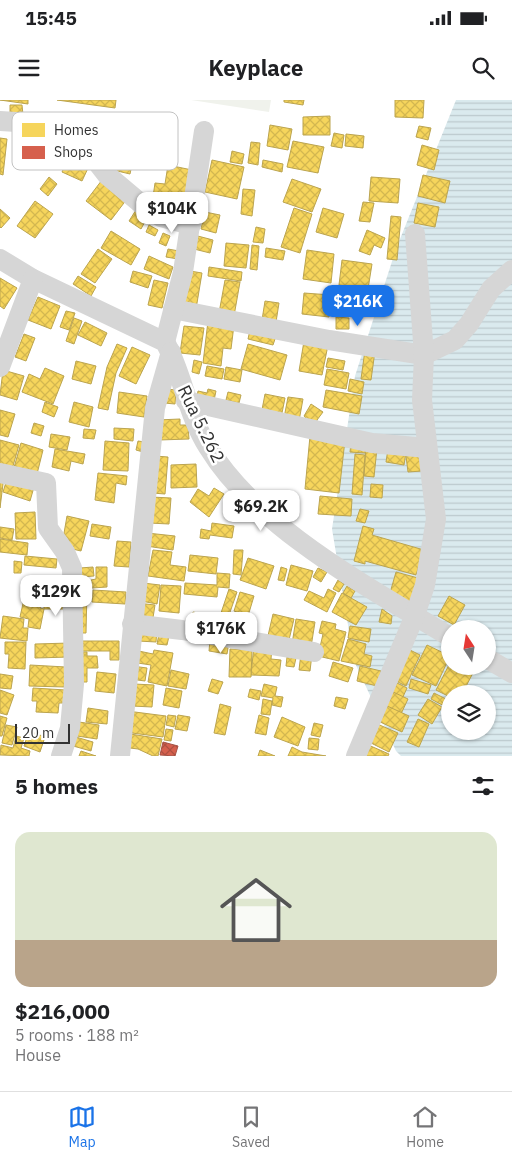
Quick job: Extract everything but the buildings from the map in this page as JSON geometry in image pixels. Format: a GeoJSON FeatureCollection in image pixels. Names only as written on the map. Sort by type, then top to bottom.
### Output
{"type":"FeatureCollection","features":[{"type":"Feature","properties":{"kind":"street"},"geometry":{"type":"LineString","coordinates":[[120,756],[155,408],[168,347],[173,309],[183,272],[204,131]]}},
{"type":"Feature","properties":{"kind":"street"},"geometry":{"type":"LineString","coordinates":[[104,170],[145,207],[160,217],[191,224]]}},
{"type":"Feature","properties":{"kind":"street"},"geometry":{"type":"LineString","coordinates":[[356,756],[415,615],[425,585],[436,519],[422,400],[424,354],[415,234]]}},
{"type":"Feature","properties":{"kind":"street"},"geometry":{"type":"LineString","coordinates":[[0,259],[34,279],[168,347]]}},
{"type":"Feature","properties":{"kind":"street"},"geometry":{"type":"LineString","coordinates":[[173,309],[329,340],[424,354],[455,340],[469,324],[491,289],[512,270]]}},
{"type":"Feature","properties":{"kind":"street"},"geometry":{"type":"LineString","coordinates":[[0,367],[34,279]]}},
{"type":"Feature","properties":{"kind":"street","name":"Rua 5.262"},"geometry":{"type":"LineString","coordinates":[[168,347],[186,401],[206,444],[221,468],[245,496],[341,570],[441,631]]}},
{"type":"Feature","properties":{"kind":"street"},"geometry":{"type":"LineString","coordinates":[[186,401],[372,443],[427,448]]}},
{"type":"Feature","properties":{"kind":"street"},"geometry":{"type":"LineString","coordinates":[[0,473],[46,483],[48,528],[65,552],[72,568],[74,684],[70,728],[61,756]]}},
{"type":"Feature","properties":{"kind":"street"},"geometry":{"type":"LineString","coordinates":[[132,624],[182,630],[314,652]]}},
{"type":"Feature","properties":{"kind":"street"},"geometry":{"type":"LineString","coordinates":[[496,662],[510,668]]}},
{"type":"Feature","properties":{"kind":"shaded area"},"geometry":{"type":"Polygon","coordinates":[[[191,100],[271,100],[269,112],[191,100]]]}},
{"type":"Feature","properties":{"kind":"shaded area"},"geometry":{"type":"Polygon","coordinates":[[[456,100],[512,100],[512,756],[401,756],[396,751],[354,661],[332,529],[355,376],[396,249],[456,100]]]}}]}
